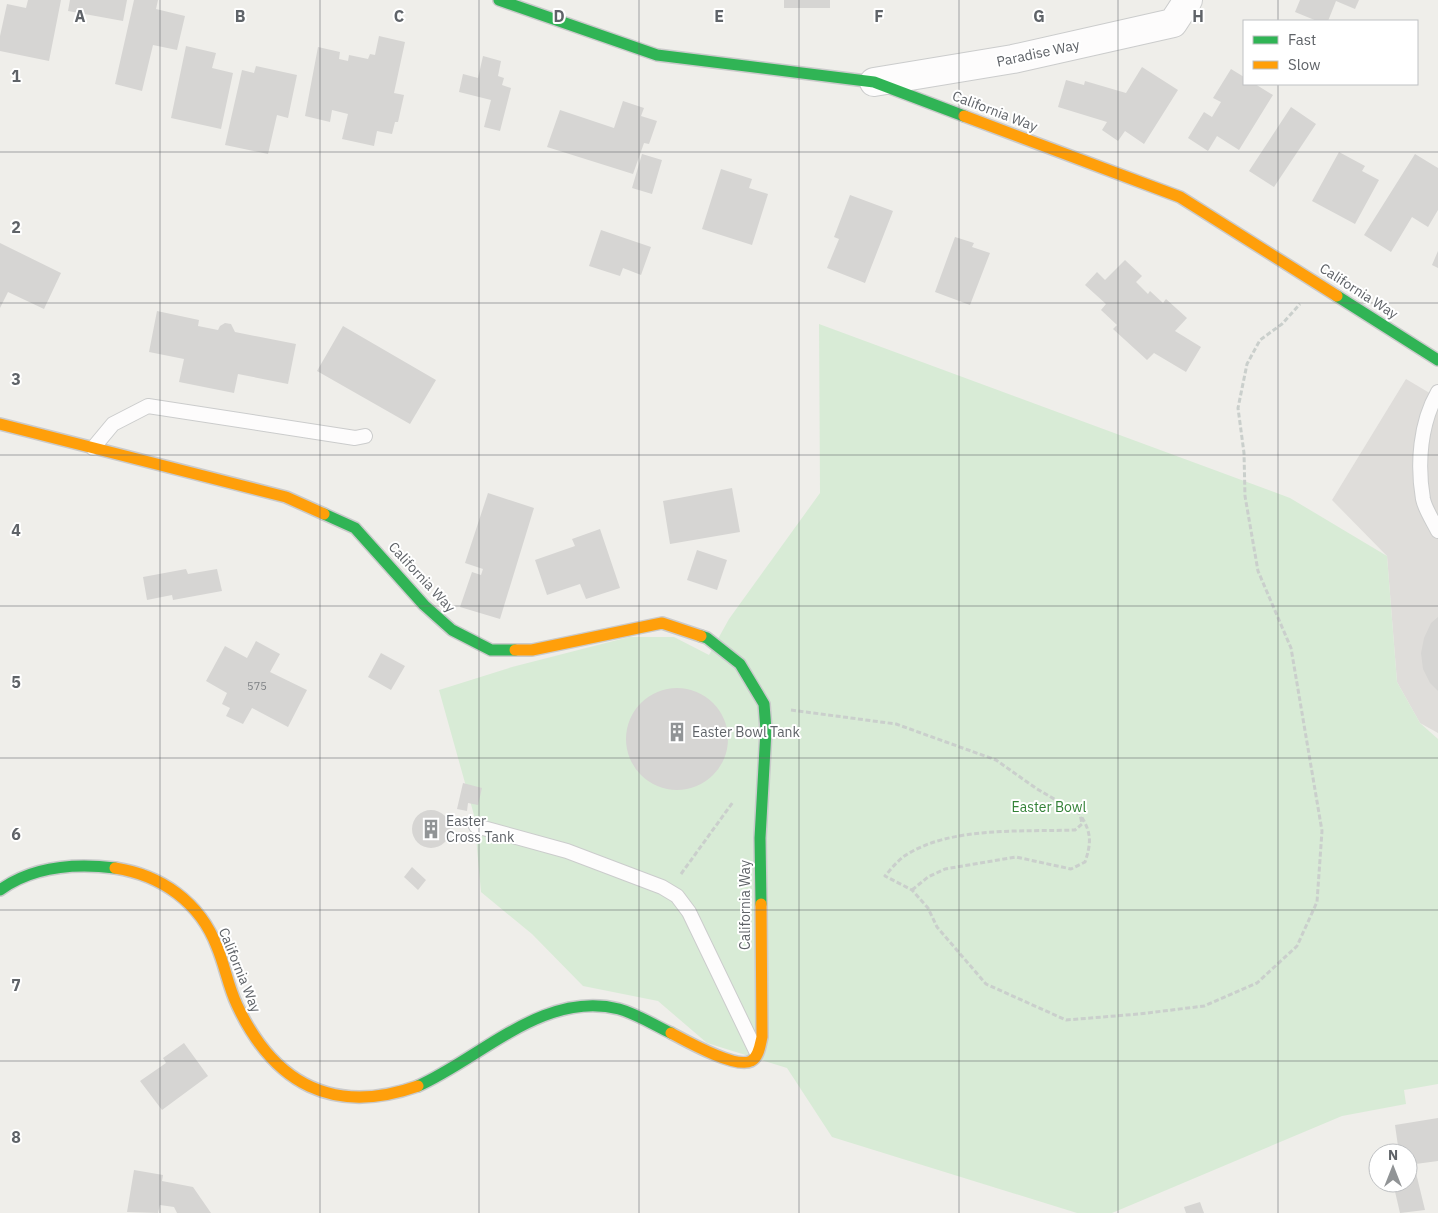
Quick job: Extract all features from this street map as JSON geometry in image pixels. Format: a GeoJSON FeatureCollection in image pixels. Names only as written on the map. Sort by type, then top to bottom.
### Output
{"type":"FeatureCollection","features":[{"type":"Feature","properties":{"kind":"street","name":"California Way"},"geometry":{"type":"LineString","coordinates":[[499,0],[657,55],[874,82],[1180,197],[1319,283],[1438,360]]}},
{"type":"Feature","properties":{"kind":"street","name":"Paradise Way"},"geometry":{"type":"LineString","coordinates":[[874,82],[1013,59],[1173,23],[1188,0]]}},
{"type":"Feature","properties":{"kind":"street","name":"California Way"},"geometry":{"type":"LineString","coordinates":[[0,424],[286,497],[355,528],[431,611],[452,630],[491,650],[532,650],[662,623],[707,638],[734,659],[740,664],[764,704],[766,730],[760,838],[762,1037],[757,1054],[750,1062],[738,1063],[709,1052],[658,1024],[623,1009],[593,1006],[574,1008],[535,1020],[434,1078],[391,1097],[356,1100],[316,1091],[290,1073],[267,1052],[246,1026],[213,936],[190,906],[162,881],[124,869],[89,866],[56,868],[18,876],[0,890]]}},
{"type":"Feature","properties":{"kind":"lane"},"geometry":{"type":"LineString","coordinates":[[1438,392],[1428,415],[1422,438],[1421,463],[1423,500],[1438,531]]}},
{"type":"Feature","properties":{"kind":"lane"},"geometry":{"type":"LineString","coordinates":[[93,448],[113,424],[148,406],[355,438],[365,436]]}},
{"type":"Feature","properties":{"kind":"lane"},"geometry":{"type":"LineString","coordinates":[[476,826],[566,851],[669,891],[677,896],[690,912],[757,1054]]}},
{"type":"Feature","properties":{"kind":"path"},"geometry":{"type":"LineString","coordinates":[[1080,814],[1082,824],[1075,830],[975,834],[935,842],[906,855],[885,876],[912,890],[928,908],[937,927],[986,984],[1066,1020],[1204,1006],[1257,983],[1297,946],[1317,902],[1322,831],[1291,648],[1258,571],[1245,496],[1244,453],[1238,408],[1247,364],[1260,340],[1282,324],[1319,283]]}},
{"type":"Feature","properties":{"kind":"path"},"geometry":{"type":"LineString","coordinates":[[764,704],[781,709],[896,724],[996,760],[1037,789],[1080,814],[1088,827],[1091,845],[1085,862],[1071,870],[1016,857],[945,869],[928,877],[912,890]]}},
{"type":"Feature","properties":{"kind":"path"},"geometry":{"type":"LineString","coordinates":[[669,891],[739,794]]}},
{"type":"Feature","properties":{"kind":"shaded area"},"geometry":{"type":"Polygon","coordinates":[[[1406,379],[1438,398],[1438,733],[1420,723],[1397,682],[1387,556],[1332,500],[1406,379]]]}},
{"type":"Feature","properties":{"kind":"green space","name":"Easter Bowl"},"geometry":{"type":"Polygon","coordinates":[[[819,324],[1290,498],[1387,556],[1397,682],[1420,723],[1438,739],[1438,1084],[1404,1090],[1406,1104],[1342,1116],[1112,1213],[1077,1213],[832,1137],[787,1068],[707,1043],[658,1001],[583,986],[532,934],[481,892],[474,815],[439,690],[512,667],[629,637],[674,637],[709,655],[729,619],[820,493],[819,324]]]}},
{"type":"Feature","properties":{"kind":"building"},"geometry":{"type":"Polygon","coordinates":[[[28,0],[61,0],[49,61],[0,51],[0,36],[7,4],[26,8],[28,0]]]}},
{"type":"Feature","properties":{"kind":"building"},"geometry":{"type":"Polygon","coordinates":[[[70,0],[127,0],[123,21],[68,11],[70,0]]]}},
{"type":"Feature","properties":{"kind":"building"},"geometry":{"type":"Polygon","coordinates":[[[134,0],[158,0],[156,9],[185,16],[177,50],[153,45],[142,91],[115,84],[134,0]]]}},
{"type":"Feature","properties":{"kind":"building"},"geometry":{"type":"Polygon","coordinates":[[[784,0],[830,0],[830,8],[784,8],[784,0]]]}},
{"type":"Feature","properties":{"kind":"building"},"geometry":{"type":"Polygon","coordinates":[[[1300,0],[1359,0],[1355,9],[1336,1],[1328,20],[1315,20],[1295,12],[1300,0]]]}},
{"type":"Feature","properties":{"kind":"building"},"geometry":{"type":"Polygon","coordinates":[[[379,36],[405,42],[394,93],[404,95],[398,122],[395,122],[392,134],[377,131],[374,146],[342,139],[348,114],[332,110],[330,122],[305,116],[318,47],[340,52],[339,59],[348,61],[349,55],[368,59],[370,54],[375,55],[379,36]]]}},
{"type":"Feature","properties":{"kind":"building"},"geometry":{"type":"Polygon","coordinates":[[[186,46],[216,53],[212,68],[233,73],[221,129],[171,118],[186,46]]]}},
{"type":"Feature","properties":{"kind":"building"},"geometry":{"type":"Polygon","coordinates":[[[483,56],[501,61],[498,76],[504,78],[502,85],[511,88],[500,131],[484,127],[491,100],[459,92],[463,74],[478,78],[483,56]]]}},
{"type":"Feature","properties":{"kind":"building"},"geometry":{"type":"Polygon","coordinates":[[[256,66],[297,75],[288,118],[277,115],[268,154],[225,145],[242,70],[254,73],[256,66]]]}},
{"type":"Feature","properties":{"kind":"building"},"geometry":{"type":"Polygon","coordinates":[[[1142,67],[1178,90],[1144,144],[1125,131],[1118,141],[1102,130],[1107,122],[1058,107],[1066,80],[1084,85],[1085,81],[1126,93],[1142,67]]]}},
{"type":"Feature","properties":{"kind":"building"},"geometry":{"type":"Polygon","coordinates":[[[1231,69],[1243,76],[1243,85],[1257,85],[1273,95],[1239,150],[1217,136],[1208,151],[1188,138],[1204,112],[1212,117],[1221,102],[1213,98],[1231,69]]]}},
{"type":"Feature","properties":{"kind":"building"},"geometry":{"type":"Polygon","coordinates":[[[623,101],[644,108],[641,116],[657,121],[649,144],[644,143],[633,174],[547,147],[560,110],[614,128],[623,101]]]}},
{"type":"Feature","properties":{"kind":"building"},"geometry":{"type":"Polygon","coordinates":[[[1291,107],[1316,124],[1274,187],[1249,171],[1291,107]]]}},
{"type":"Feature","properties":{"kind":"building"},"geometry":{"type":"Polygon","coordinates":[[[1339,152],[1365,166],[1362,171],[1379,180],[1355,224],[1312,201],[1339,152]]]}},
{"type":"Feature","properties":{"kind":"building"},"geometry":{"type":"Polygon","coordinates":[[[642,154],[662,160],[652,194],[632,188],[642,154]]]}},
{"type":"Feature","properties":{"kind":"building"},"geometry":{"type":"Polygon","coordinates":[[[1415,154],[1438,168],[1438,210],[1428,227],[1412,217],[1391,252],[1364,235],[1415,154]]]}},
{"type":"Feature","properties":{"kind":"building"},"geometry":{"type":"Polygon","coordinates":[[[721,169],[752,179],[749,188],[768,194],[752,245],[702,229],[721,169]]]}},
{"type":"Feature","properties":{"kind":"building"},"geometry":{"type":"Polygon","coordinates":[[[850,195],[893,211],[865,283],[827,268],[839,239],[834,237],[850,195]]]}},
{"type":"Feature","properties":{"kind":"building"},"geometry":{"type":"Polygon","coordinates":[[[601,230],[651,247],[641,275],[623,268],[620,276],[589,266],[601,230]]]}},
{"type":"Feature","properties":{"kind":"building"},"geometry":{"type":"Polygon","coordinates":[[[955,237],[974,243],[972,247],[990,253],[970,305],[935,292],[955,237]]]}},
{"type":"Feature","properties":{"kind":"building"},"geometry":{"type":"Polygon","coordinates":[[[0,243],[61,273],[44,309],[8,292],[0,308],[0,243]]]}},
{"type":"Feature","properties":{"kind":"building"},"geometry":{"type":"Polygon","coordinates":[[[1438,251],[1438,268],[1432,265],[1438,251]]]}},
{"type":"Feature","properties":{"kind":"building"},"geometry":{"type":"Polygon","coordinates":[[[1125,260],[1142,276],[1136,282],[1148,294],[1150,291],[1163,303],[1166,299],[1187,318],[1175,331],[1201,347],[1186,372],[1154,353],[1147,360],[1113,329],[1117,325],[1101,310],[1106,304],[1085,285],[1097,272],[1105,280],[1125,260]]]}},
{"type":"Feature","properties":{"kind":"building"},"geometry":{"type":"Polygon","coordinates":[[[157,311],[199,320],[198,326],[218,330],[225,323],[231,324],[235,332],[296,344],[288,384],[238,374],[234,393],[179,382],[184,359],[149,352],[157,311]]]}},
{"type":"Feature","properties":{"kind":"building"},"geometry":{"type":"Polygon","coordinates":[[[343,326],[436,380],[410,424],[317,371],[343,326]]]}},
{"type":"Feature","properties":{"kind":"building"},"geometry":{"type":"Polygon","coordinates":[[[732,488],[740,532],[670,544],[663,501],[732,488]]]}},
{"type":"Feature","properties":{"kind":"building"},"geometry":{"type":"Polygon","coordinates":[[[488,493],[534,508],[500,619],[460,607],[472,572],[481,575],[483,569],[465,563],[488,493]]]}},
{"type":"Feature","properties":{"kind":"building"},"geometry":{"type":"Polygon","coordinates":[[[600,529],[620,588],[586,599],[580,584],[547,595],[535,560],[575,546],[572,539],[600,529]]]}},
{"type":"Feature","properties":{"kind":"building"},"geometry":{"type":"Polygon","coordinates":[[[697,550],[727,560],[717,590],[687,580],[697,550]]]}},
{"type":"Feature","properties":{"kind":"building"},"geometry":{"type":"Polygon","coordinates":[[[186,569],[188,574],[217,569],[222,591],[173,600],[172,595],[147,600],[143,577],[186,569]]]}},
{"type":"Feature","properties":{"kind":"building"},"geometry":{"type":"Polygon","coordinates":[[[1438,617],[1438,691],[1430,683],[1423,669],[1421,653],[1424,638],[1431,623],[1438,617]]]}},
{"type":"Feature","properties":{"kind":"building"},"geometry":{"type":"Polygon","coordinates":[[[256,641],[280,654],[270,672],[307,690],[288,727],[252,708],[243,724],[226,716],[230,708],[222,704],[227,693],[206,681],[225,646],[247,658],[256,641]]]}},
{"type":"Feature","properties":{"kind":"building"},"geometry":{"type":"Polygon","coordinates":[[[381,653],[405,666],[391,690],[368,677],[381,653]]]}},
{"type":"Feature","properties":{"kind":"building","name":"Easter Bowl Tank"},"geometry":{"type":"Polygon","coordinates":[[[677,688],[687,689],[706,696],[720,710],[727,729],[727,749],[720,768],[706,782],[687,789],[677,790],[667,789],[648,782],[634,768],[627,749],[626,739],[627,729],[634,710],[648,696],[667,689],[677,688]]]}},
{"type":"Feature","properties":{"kind":"building"},"geometry":{"type":"Polygon","coordinates":[[[463,783],[482,788],[478,805],[468,803],[467,811],[457,809],[463,783]]]}},
{"type":"Feature","properties":{"kind":"building","name":"Easter Cross Tank"},"geometry":{"type":"Polygon","coordinates":[[[431,810],[444,816],[450,829],[444,842],[431,848],[418,842],[412,829],[418,816],[431,810]]]}},
{"type":"Feature","properties":{"kind":"building"},"geometry":{"type":"Polygon","coordinates":[[[412,867],[426,880],[418,890],[404,877],[412,867]]]}},
{"type":"Feature","properties":{"kind":"building"},"geometry":{"type":"Polygon","coordinates":[[[184,1043],[208,1076],[162,1110],[140,1081],[166,1063],[163,1058],[184,1043]]]}},
{"type":"Feature","properties":{"kind":"building"},"geometry":{"type":"Polygon","coordinates":[[[1438,1118],[1438,1161],[1418,1164],[1418,1143],[1398,1143],[1395,1125],[1438,1118]]]}},
{"type":"Feature","properties":{"kind":"building"},"geometry":{"type":"Polygon","coordinates":[[[134,1170],[163,1175],[162,1181],[193,1187],[211,1213],[177,1213],[174,1207],[160,1205],[158,1213],[127,1212],[134,1170]]]}},
{"type":"Feature","properties":{"kind":"building"},"geometry":{"type":"Polygon","coordinates":[[[1418,1181],[1425,1210],[1400,1213],[1395,1193],[1418,1193],[1418,1181]]]}},
{"type":"Feature","properties":{"kind":"building"},"geometry":{"type":"Polygon","coordinates":[[[1200,1202],[1204,1213],[1186,1213],[1184,1207],[1200,1202]]]}},
{"type":"Feature","properties":{"kind":"traffic: fast"},"geometry":{"type":"LineString","coordinates":[[499,0],[657,55],[874,82],[964,116]]}},
{"type":"Feature","properties":{"kind":"traffic: fast"},"geometry":{"type":"LineString","coordinates":[[1337,296],[1438,360]]}},
{"type":"Feature","properties":{"kind":"traffic: fast"},"geometry":{"type":"LineString","coordinates":[[324,514],[355,528],[424,605],[452,630],[491,650],[515,650]]}},
{"type":"Feature","properties":{"kind":"traffic: fast"},"geometry":{"type":"LineString","coordinates":[[701,636],[707,638],[740,664],[764,704],[766,730],[760,838],[761,904]]}},
{"type":"Feature","properties":{"kind":"traffic: fast"},"geometry":{"type":"LineString","coordinates":[[0,890],[26,876],[54,868],[69,866],[115,868]]}},
{"type":"Feature","properties":{"kind":"traffic: fast"},"geometry":{"type":"LineString","coordinates":[[418,1086],[442,1074],[514,1030],[539,1018],[565,1009],[591,1006],[619,1009],[671,1033]]}},
{"type":"Feature","properties":{"kind":"traffic: slow"},"geometry":{"type":"LineString","coordinates":[[964,116],[1180,197],[1337,296]]}},
{"type":"Feature","properties":{"kind":"traffic: slow"},"geometry":{"type":"LineString","coordinates":[[0,424],[286,497],[324,514]]}},
{"type":"Feature","properties":{"kind":"traffic: slow"},"geometry":{"type":"LineString","coordinates":[[515,650],[532,650],[662,623],[701,636]]}},
{"type":"Feature","properties":{"kind":"traffic: slow"},"geometry":{"type":"LineString","coordinates":[[115,868],[148,877],[163,884],[177,893],[200,917],[210,931],[234,998],[252,1032],[269,1055],[288,1073],[309,1086],[333,1094],[359,1097],[387,1094],[418,1086]]}},
{"type":"Feature","properties":{"kind":"traffic: slow"},"geometry":{"type":"LineString","coordinates":[[671,1033],[723,1058],[744,1062],[751,1061],[756,1057],[762,1037],[761,904]]}},
{"type":"Feature","properties":{"kind":"place","name":"Easter Bowl Tank"},"geometry":{"type":"Point","coordinates":[677,732]}},
{"type":"Feature","properties":{"kind":"place","name":"Easter Cross Tank"},"geometry":{"type":"Point","coordinates":[431,829]}}]}
